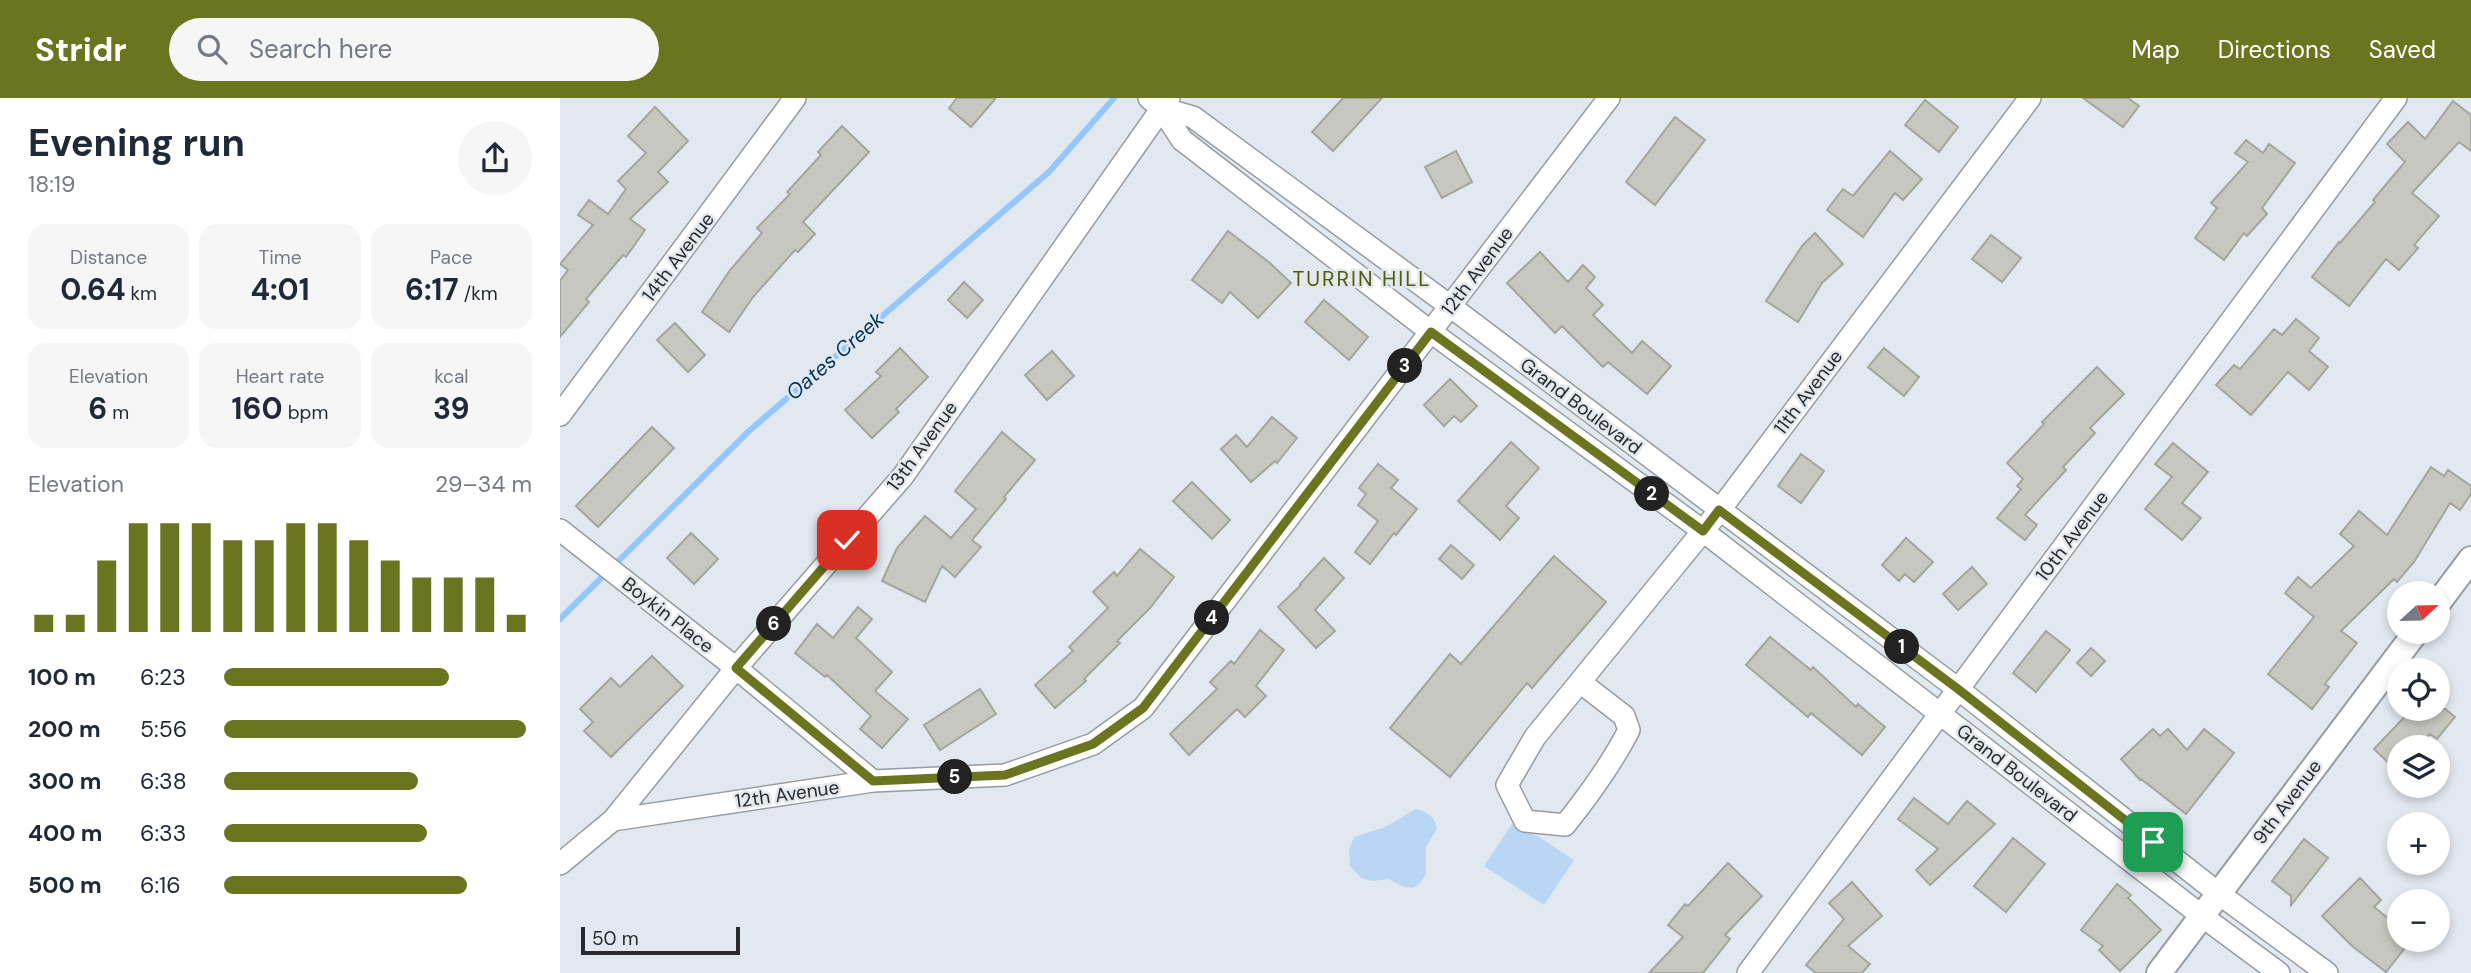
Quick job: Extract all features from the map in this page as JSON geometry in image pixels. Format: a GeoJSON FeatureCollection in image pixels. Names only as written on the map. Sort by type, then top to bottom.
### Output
{"type":"FeatureCollection","features":[{"type":"Feature","properties":{"kind":"street","name":"14th Avenue"},"geometry":{"type":"LineString","coordinates":[[560,415],[738,178],[794,98]]}},
{"type":"Feature","properties":{"kind":"street","name":"12th Avenue"},"geometry":{"type":"LineString","coordinates":[[612,820],[873,781],[1005,775],[1093,744],[1143,708],[1609,98]]}},
{"type":"Feature","properties":{"kind":"street","name":"10th Avenue"},"geometry":{"type":"LineString","coordinates":[[1748,973],[2396,98]]}},
{"type":"Feature","properties":{"kind":"street","name":"11th Avenue"},"geometry":{"type":"LineString","coordinates":[[1580,682],[1624,716],[1629,730],[1610,765],[1565,825],[1525,821],[1507,785],[1535,737],[1703,531],[2028,99]]}},
{"type":"Feature","properties":{"kind":"street","name":"Grand Boulevard"},"geometry":{"type":"LineString","coordinates":[[1160,101],[1193,117],[1450,306],[1958,689],[2218,893],[2327,973]]}},
{"type":"Feature","properties":{"kind":"street","name":"Grand Boulevard"},"geometry":{"type":"LineString","coordinates":[[1160,101],[1182,140],[1431,332],[1703,531],[2279,973]]}},
{"type":"Feature","properties":{"kind":"street","name":"13th Avenue"},"geometry":{"type":"LineString","coordinates":[[560,864],[612,820],[736,668],[903,476],[1160,101]]}},
{"type":"Feature","properties":{"kind":"street","name":"Boykin Place"},"geometry":{"type":"LineString","coordinates":[[560,530],[736,668],[873,781]]}},
{"type":"Feature","properties":{"kind":"street"},"geometry":{"type":"LineString","coordinates":[[2450,587],[2471,559]]}},
{"type":"Feature","properties":{"kind":"street","name":"9th Avenue"},"geometry":{"type":"LineString","coordinates":[[2160,973],[2407,644]]}},
{"type":"Feature","properties":{"kind":"shaded area"},"geometry":{"type":"Polygon","coordinates":[[[1416,809],[1430,816],[1437,829],[1426,847],[1426,874],[1420,883],[1413,888],[1404,887],[1388,879],[1373,881],[1361,878],[1350,866],[1349,850],[1354,837],[1383,828],[1416,809]]]}},
{"type":"Feature","properties":{"kind":"shaded area"},"geometry":{"type":"Polygon","coordinates":[[[1514,821],[1574,860],[1544,905],[1484,866],[1514,821]]]}},
{"type":"Feature","properties":{"kind":"building"},"geometry":{"type":"Polygon","coordinates":[[[957,98],[996,98],[971,127],[949,108],[957,98]]]}},
{"type":"Feature","properties":{"kind":"building"},"geometry":{"type":"Polygon","coordinates":[[[1343,98],[1382,98],[1333,151],[1312,132],[1343,98]]]}},
{"type":"Feature","properties":{"kind":"building"},"geometry":{"type":"Polygon","coordinates":[[[2083,98],[2128,98],[2139,106],[2123,127],[2083,98]]]}},
{"type":"Feature","properties":{"kind":"building"},"geometry":{"type":"Polygon","coordinates":[[[1925,100],[1958,127],[1939,152],[1905,125],[1925,100]]]}},
{"type":"Feature","properties":{"kind":"building"},"geometry":{"type":"Polygon","coordinates":[[[2453,101],[2471,115],[2471,151],[2459,142],[2412,193],[2439,216],[2414,245],[2418,248],[2399,270],[2386,259],[2349,306],[2312,277],[2405,162],[2387,144],[2408,122],[2425,139],[2453,101]]]}},
{"type":"Feature","properties":{"kind":"building"},"geometry":{"type":"Polygon","coordinates":[[[655,107],[688,141],[658,172],[668,182],[630,219],[645,230],[626,257],[623,255],[586,299],[589,302],[560,337],[560,281],[568,270],[560,264],[593,225],[578,215],[589,200],[608,214],[626,189],[618,181],[646,153],[628,136],[655,107]]]}},
{"type":"Feature","properties":{"kind":"building"},"geometry":{"type":"Polygon","coordinates":[[[1675,117],[1705,140],[1655,205],[1626,182],[1675,117]]]}},
{"type":"Feature","properties":{"kind":"building"},"geometry":{"type":"Polygon","coordinates":[[[842,126],[869,152],[803,222],[815,234],[798,252],[795,250],[753,297],[729,332],[702,312],[730,270],[762,233],[757,228],[790,194],[787,192],[821,155],[818,152],[842,126]]]}},
{"type":"Feature","properties":{"kind":"building"},"geometry":{"type":"Polygon","coordinates":[[[2246,140],[2263,153],[2269,144],[2295,163],[2262,208],[2267,214],[2247,236],[2244,233],[2224,260],[2195,238],[2217,208],[2211,203],[2248,162],[2235,153],[2246,140]]]}},
{"type":"Feature","properties":{"kind":"building"},"geometry":{"type":"Polygon","coordinates":[[[1456,151],[1472,182],[1442,198],[1425,167],[1456,151]]]}},
{"type":"Feature","properties":{"kind":"building"},"geometry":{"type":"Polygon","coordinates":[[[1890,151],[1922,179],[1903,200],[1895,193],[1863,237],[1827,210],[1843,189],[1853,196],[1890,151]]]}},
{"type":"Feature","properties":{"kind":"building"},"geometry":{"type":"Polygon","coordinates":[[[1228,231],[1291,283],[1258,318],[1230,292],[1222,303],[1192,280],[1228,231]]]}},
{"type":"Feature","properties":{"kind":"building"},"geometry":{"type":"Polygon","coordinates":[[[1815,233],[1843,264],[1822,283],[1798,322],[1766,301],[1802,246],[1815,233]]]}},
{"type":"Feature","properties":{"kind":"building"},"geometry":{"type":"Polygon","coordinates":[[[1991,235],[2021,258],[2002,282],[1972,259],[1991,235]]]}},
{"type":"Feature","properties":{"kind":"building"},"geometry":{"type":"Polygon","coordinates":[[[1540,252],[1568,282],[1583,265],[1595,277],[1586,288],[1603,305],[1593,315],[1632,353],[1642,341],[1671,366],[1647,394],[1608,362],[1603,367],[1562,326],[1555,333],[1507,283],[1540,252]]]}},
{"type":"Feature","properties":{"kind":"building"},"geometry":{"type":"Polygon","coordinates":[[[964,282],[983,300],[967,318],[948,300],[964,282]]]}},
{"type":"Feature","properties":{"kind":"building"},"geometry":{"type":"Polygon","coordinates":[[[1324,300],[1368,337],[1349,360],[1305,322],[1324,300]]]}},
{"type":"Feature","properties":{"kind":"building"},"geometry":{"type":"Polygon","coordinates":[[[2296,319],[2319,338],[2309,351],[2328,367],[2309,390],[2288,372],[2251,415],[2216,385],[2234,365],[2240,369],[2274,329],[2282,335],[2296,319]]]}},
{"type":"Feature","properties":{"kind":"building"},"geometry":{"type":"Polygon","coordinates":[[[675,323],[705,355],[688,372],[657,340],[675,323]]]}},
{"type":"Feature","properties":{"kind":"building"},"geometry":{"type":"Polygon","coordinates":[[[900,348],[928,377],[896,409],[899,412],[872,438],[845,410],[881,376],[876,372],[900,348]]]}},
{"type":"Feature","properties":{"kind":"building"},"geometry":{"type":"Polygon","coordinates":[[[1884,348],[1919,377],[1904,396],[1868,367],[1884,348]]]}},
{"type":"Feature","properties":{"kind":"building"},"geometry":{"type":"Polygon","coordinates":[[[1052,351],[1074,376],[1047,400],[1025,375],[1052,351]]]}},
{"type":"Feature","properties":{"kind":"building"},"geometry":{"type":"Polygon","coordinates":[[[2097,367],[2124,394],[2090,428],[2095,433],[2063,467],[2066,470],[2025,515],[2037,525],[2025,540],[1997,518],[2021,489],[2017,486],[2023,479],[2007,463],[2044,424],[2042,422],[2097,367]]]}},
{"type":"Feature","properties":{"kind":"building"},"geometry":{"type":"Polygon","coordinates":[[[1450,379],[1477,406],[1461,422],[1454,416],[1444,426],[1424,405],[1450,379]]]}},
{"type":"Feature","properties":{"kind":"building"},"geometry":{"type":"Polygon","coordinates":[[[1272,417],[1297,438],[1277,463],[1275,461],[1251,482],[1221,449],[1236,435],[1247,447],[1272,417]]]}},
{"type":"Feature","properties":{"kind":"building"},"geometry":{"type":"Polygon","coordinates":[[[652,427],[674,448],[598,527],[576,506],[652,427]]]}},
{"type":"Feature","properties":{"kind":"building"},"geometry":{"type":"Polygon","coordinates":[[[1002,432],[1035,460],[972,540],[981,547],[955,577],[942,566],[925,602],[882,581],[897,548],[925,516],[951,538],[976,509],[955,491],[1002,432]]]}},
{"type":"Feature","properties":{"kind":"building"},"geometry":{"type":"Polygon","coordinates":[[[1511,442],[1539,468],[1506,506],[1519,518],[1500,540],[1458,501],[1511,442]]]}},
{"type":"Feature","properties":{"kind":"building"},"geometry":{"type":"Polygon","coordinates":[[[2173,443],[2208,472],[2182,503],[2201,518],[2182,540],[2145,509],[2172,477],[2155,464],[2173,443]]]}},
{"type":"Feature","properties":{"kind":"building"},"geometry":{"type":"Polygon","coordinates":[[[1801,454],[1824,471],[1801,503],[1778,486],[1801,454]]]}},
{"type":"Feature","properties":{"kind":"building"},"geometry":{"type":"Polygon","coordinates":[[[1378,464],[1398,480],[1391,488],[1417,509],[1370,564],[1355,552],[1378,521],[1358,505],[1366,494],[1359,488],[1378,464]]]}},
{"type":"Feature","properties":{"kind":"building"},"geometry":{"type":"Polygon","coordinates":[[[2431,467],[2444,476],[2448,470],[2471,486],[2471,494],[2460,510],[2450,503],[2414,562],[2398,581],[2387,581],[2387,586],[2341,631],[2357,643],[2325,684],[2329,687],[2312,709],[2268,674],[2314,617],[2285,593],[2298,577],[2311,588],[2354,546],[2340,534],[2359,511],[2387,535],[2431,467]]]}},
{"type":"Feature","properties":{"kind":"building"},"geometry":{"type":"Polygon","coordinates":[[[1192,482],[1230,520],[1212,539],[1173,501],[1192,482]]]}},
{"type":"Feature","properties":{"kind":"building"},"geometry":{"type":"Polygon","coordinates":[[[691,533],[718,559],[694,584],[667,558],[691,533]]]}},
{"type":"Feature","properties":{"kind":"building"},"geometry":{"type":"Polygon","coordinates":[[[1906,538],[1933,562],[1914,582],[1905,574],[1899,581],[1882,565],[1906,538]]]}},
{"type":"Feature","properties":{"kind":"building"},"geometry":{"type":"Polygon","coordinates":[[[1451,545],[1474,565],[1462,579],[1439,559],[1451,545]]]}},
{"type":"Feature","properties":{"kind":"building"},"geometry":{"type":"Polygon","coordinates":[[[1140,549],[1174,577],[1150,608],[1117,641],[1120,643],[1084,679],[1086,681],[1055,708],[1035,685],[1073,651],[1069,647],[1108,608],[1093,592],[1114,572],[1117,576],[1140,549]]]}},
{"type":"Feature","properties":{"kind":"building"},"geometry":{"type":"Polygon","coordinates":[[[1554,556],[1606,602],[1532,688],[1527,683],[1450,777],[1390,728],[1450,654],[1461,664],[1554,556]]]}},
{"type":"Feature","properties":{"kind":"building"},"geometry":{"type":"Polygon","coordinates":[[[1324,558],[1344,578],[1315,610],[1335,631],[1316,648],[1278,607],[1324,558]]]}},
{"type":"Feature","properties":{"kind":"building"},"geometry":{"type":"Polygon","coordinates":[[[1972,567],[1987,584],[1958,610],[1943,594],[1972,567]]]}},
{"type":"Feature","properties":{"kind":"building"},"geometry":{"type":"Polygon","coordinates":[[[858,607],[872,619],[856,638],[892,672],[875,691],[908,719],[882,748],[860,729],[871,716],[827,675],[825,677],[795,653],[817,624],[833,638],[858,607]]]}},
{"type":"Feature","properties":{"kind":"building"},"geometry":{"type":"Polygon","coordinates":[[[1260,630],[1284,650],[1256,686],[1266,696],[1245,717],[1237,709],[1189,755],[1170,734],[1217,689],[1210,682],[1231,661],[1234,664],[1260,630]]]}},
{"type":"Feature","properties":{"kind":"building"},"geometry":{"type":"Polygon","coordinates":[[[2046,631],[2070,650],[2036,692],[2013,673],[2046,631]]]}},
{"type":"Feature","properties":{"kind":"building"},"geometry":{"type":"Polygon","coordinates":[[[1770,637],[1811,670],[1813,667],[1856,707],[1858,704],[1885,727],[1862,755],[1811,713],[1808,717],[1746,665],[1770,637]]]}},
{"type":"Feature","properties":{"kind":"building"},"geometry":{"type":"Polygon","coordinates":[[[2091,648],[2105,661],[2091,676],[2077,663],[2091,648]]]}},
{"type":"Feature","properties":{"kind":"building"},"geometry":{"type":"Polygon","coordinates":[[[652,656],[683,686],[611,757],[584,731],[593,722],[580,709],[611,678],[620,687],[652,656]]]}},
{"type":"Feature","properties":{"kind":"building"},"geometry":{"type":"Polygon","coordinates":[[[980,689],[996,714],[940,750],[924,725],[980,689]]]}},
{"type":"Feature","properties":{"kind":"building"},"geometry":{"type":"Polygon","coordinates":[[[2450,713],[2455,717],[2440,735],[2387,735],[2401,721],[2450,721],[2450,713]]]}},
{"type":"Feature","properties":{"kind":"building"},"geometry":{"type":"Polygon","coordinates":[[[2153,729],[2160,736],[2168,729],[2187,750],[2204,729],[2234,753],[2186,814],[2140,780],[2121,759],[2153,729]]]}},
{"type":"Feature","properties":{"kind":"building"},"geometry":{"type":"Polygon","coordinates":[[[2387,735],[2387,761],[2374,749],[2387,735]]]}},
{"type":"Feature","properties":{"kind":"building"},"geometry":{"type":"Polygon","coordinates":[[[1914,798],[1948,824],[1967,801],[1995,824],[1930,885],[1916,870],[1938,849],[1898,819],[1914,798]]]}},
{"type":"Feature","properties":{"kind":"building"},"geometry":{"type":"Polygon","coordinates":[[[2013,838],[2045,864],[2006,912],[1974,886],[2013,838]]]}},
{"type":"Feature","properties":{"kind":"building"},"geometry":{"type":"Polygon","coordinates":[[[2304,839],[2328,858],[2291,905],[2291,896],[2272,881],[2304,839]]]}},
{"type":"Feature","properties":{"kind":"building"},"geometry":{"type":"Polygon","coordinates":[[[1728,863],[1762,896],[1725,935],[1730,939],[1703,973],[1649,973],[1683,937],[1668,925],[1685,904],[1688,906],[1728,863]]]}},
{"type":"Feature","properties":{"kind":"building"},"geometry":{"type":"Polygon","coordinates":[[[2360,878],[2381,900],[2374,907],[2387,917],[2387,952],[2402,952],[2386,972],[2352,946],[2322,916],[2360,878]]]}},
{"type":"Feature","properties":{"kind":"building"},"geometry":{"type":"Polygon","coordinates":[[[1852,882],[1882,916],[1848,946],[1870,964],[1862,973],[1816,973],[1806,965],[1844,919],[1829,903],[1852,882]]]}},
{"type":"Feature","properties":{"kind":"building"},"geometry":{"type":"Polygon","coordinates":[[[2117,884],[2131,895],[2128,898],[2161,930],[2120,971],[2099,950],[2103,946],[2081,930],[2117,884]]]}},
{"type":"Feature","properties":{"kind":"waterway","name":"Oates Creek"},"geometry":{"type":"LineString","coordinates":[[560,619],[749,431],[1049,172],[1114,98]]}},
{"type":"Feature","properties":{"kind":"district","name":"TURRIN HILL"},"geometry":{"type":"Point","coordinates":[1362,279]}},
{"type":"Feature","properties":{"kind":"route"},"geometry":{"type":"LineString","coordinates":[[847,540],[736,668],[873,781],[1005,775],[1093,744],[1143,708],[1431,332],[1703,531],[1719,510],[1958,689],[2153,842]]}}]}
